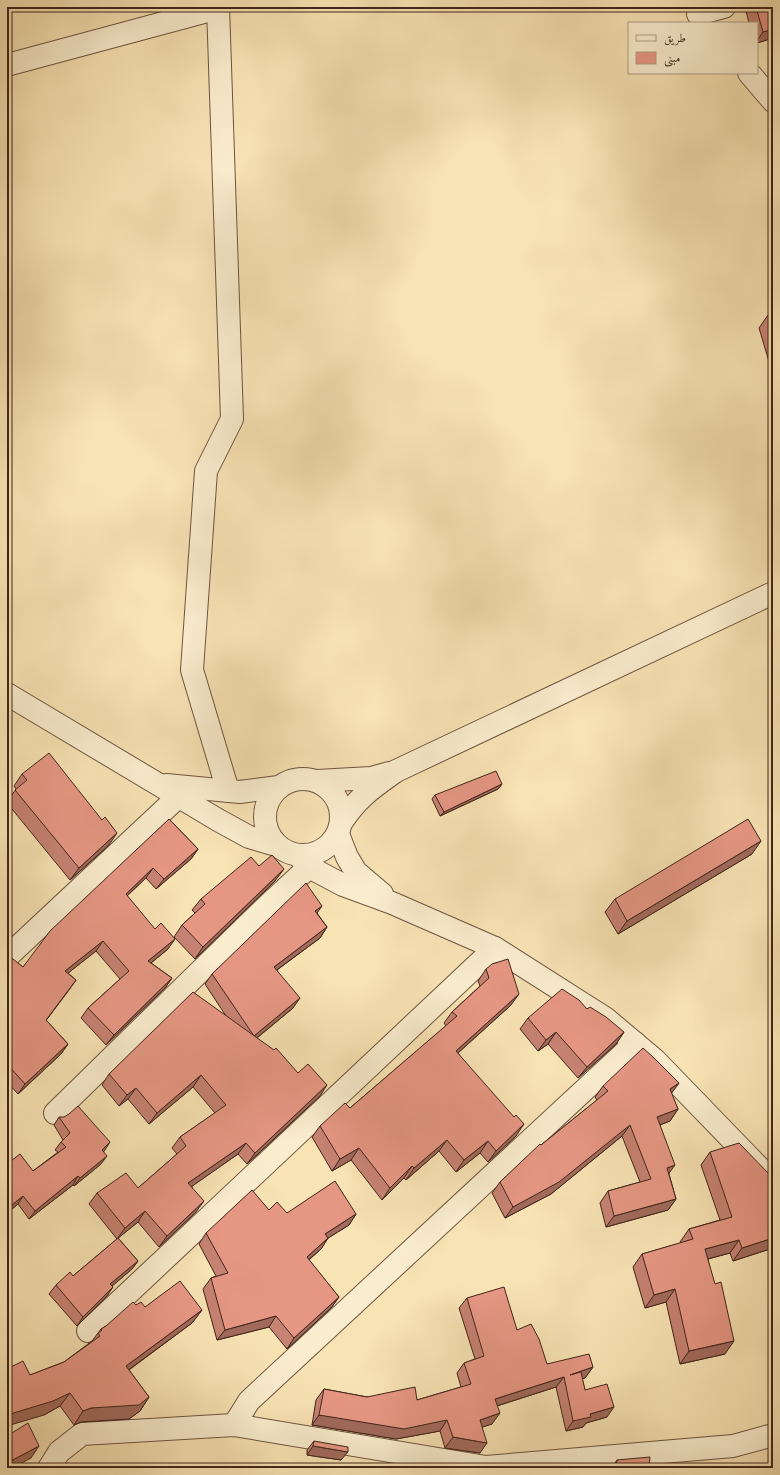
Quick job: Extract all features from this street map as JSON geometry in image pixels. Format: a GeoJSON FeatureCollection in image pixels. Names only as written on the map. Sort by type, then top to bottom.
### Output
{"type":"FeatureCollection","features":[{"type":"Feature","properties":{"kind":"street"},"geometry":{"type":"LineString","coordinates":[[698,15],[724,7]]}},
{"type":"Feature","properties":{"kind":"street"},"geometry":{"type":"LineString","coordinates":[[7,65],[219,8],[223,173],[232,419],[206,471],[192,670],[228,791]]}},
{"type":"Feature","properties":{"kind":"street"},"geometry":{"type":"LineString","coordinates":[[750,74],[773,101]]}},
{"type":"Feature","properties":{"kind":"street"},"geometry":{"type":"LineString","coordinates":[[317,781],[371,778],[396,771],[773,593]]}},
{"type":"Feature","properties":{"kind":"street"},"geometry":{"type":"LineString","coordinates":[[7,694],[179,796],[250,836],[276,845],[343,885],[392,903],[495,948],[605,1018],[655,1060],[773,1182]]}},
{"type":"Feature","properties":{"kind":"street"},"geometry":{"type":"LineString","coordinates":[[55,1112],[263,910],[310,855],[321,851],[331,844],[350,809],[360,798],[396,771]]}},
{"type":"Feature","properties":{"kind":"street"},"geometry":{"type":"LineString","coordinates":[[276,845],[269,834],[265,822],[265,809],[271,796],[279,787],[291,780],[304,778],[317,781],[328,787],[337,798],[341,810],[340,828],[348,857],[356,872],[392,903]]}},
{"type":"Feature","properties":{"kind":"street"},"geometry":{"type":"LineString","coordinates":[[158,784],[240,792],[279,787]]}},
{"type":"Feature","properties":{"kind":"street"},"geometry":{"type":"LineString","coordinates":[[7,957],[179,796]]}},
{"type":"Feature","properties":{"kind":"street"},"geometry":{"type":"LineString","coordinates":[[88,1331],[495,948]]}},
{"type":"Feature","properties":{"kind":"street"},"geometry":{"type":"LineString","coordinates":[[234,1425],[249,1401],[635,1043]]}},
{"type":"Feature","properties":{"kind":"street"},"geometry":{"type":"LineString","coordinates":[[49,1468],[59,1452],[82,1434],[234,1425],[486,1467],[733,1446],[773,1435]]}},
{"type":"Feature","properties":{"kind":"building"},"geometry":{"type":"Polygon","coordinates":[[[756,7],[773,7],[773,29],[763,32],[756,7]]]}},
{"type":"Feature","properties":{"kind":"building"},"geometry":{"type":"Polygon","coordinates":[[[773,314],[773,332],[768,315],[773,314]]]}},
{"type":"Feature","properties":{"kind":"building"},"geometry":{"type":"Polygon","coordinates":[[[49,753],[102,820],[105,817],[117,833],[79,868],[15,790],[27,780],[22,774],[49,753]]]}},
{"type":"Feature","properties":{"kind":"building"},"geometry":{"type":"Polygon","coordinates":[[[496,771],[502,784],[444,812],[435,795],[496,771]]]}},
{"type":"Feature","properties":{"kind":"building"},"geometry":{"type":"Polygon","coordinates":[[[169,819],[198,849],[164,879],[153,868],[126,894],[155,929],[161,923],[175,939],[148,961],[172,978],[114,1035],[88,1008],[129,971],[103,941],[65,971],[76,980],[46,1020],[68,1044],[25,1084],[7,1064],[7,956],[23,967],[50,931],[169,819]]]}},
{"type":"Feature","properties":{"kind":"building"},"geometry":{"type":"Polygon","coordinates":[[[748,819],[761,841],[627,921],[615,899],[748,819]]]}},
{"type":"Feature","properties":{"kind":"building"},"geometry":{"type":"Polygon","coordinates":[[[272,855],[284,869],[203,947],[182,925],[205,904],[201,899],[251,857],[259,866],[272,855]]]}},
{"type":"Feature","properties":{"kind":"building"},"geometry":{"type":"Polygon","coordinates":[[[306,883],[322,906],[315,911],[327,927],[274,967],[300,998],[254,1036],[212,974],[306,883]]]}},
{"type":"Feature","properties":{"kind":"building"},"geometry":{"type":"Polygon","coordinates":[[[508,959],[519,994],[456,1051],[514,1117],[516,1115],[524,1124],[496,1151],[488,1141],[464,1160],[447,1140],[414,1168],[412,1166],[390,1188],[359,1148],[340,1159],[320,1126],[345,1103],[350,1108],[457,1016],[452,1012],[489,978],[486,969],[492,964],[508,959]]]}},
{"type":"Feature","properties":{"kind":"building"},"geometry":{"type":"Polygon","coordinates":[[[562,989],[579,1000],[587,1009],[590,1007],[606,1017],[624,1032],[587,1067],[556,1032],[546,1040],[528,1018],[562,989]]]}},
{"type":"Feature","properties":{"kind":"building"},"geometry":{"type":"Polygon","coordinates":[[[193,992],[274,1050],[276,1048],[298,1073],[308,1064],[327,1085],[255,1153],[246,1143],[188,1183],[204,1201],[167,1236],[145,1211],[125,1228],[97,1193],[126,1173],[138,1188],[186,1146],[180,1137],[226,1105],[201,1075],[157,1113],[136,1088],[127,1095],[109,1074],[193,992]]]}},
{"type":"Feature","properties":{"kind":"building"},"geometry":{"type":"Polygon","coordinates":[[[643,1048],[679,1083],[670,1089],[678,1109],[657,1117],[675,1165],[667,1168],[676,1199],[614,1216],[608,1191],[651,1179],[630,1125],[559,1182],[513,1207],[500,1182],[540,1144],[541,1145],[608,1091],[603,1086],[643,1048]]]}},
{"type":"Feature","properties":{"kind":"building"},"geometry":{"type":"Polygon","coordinates":[[[78,1106],[110,1142],[102,1150],[107,1156],[80,1178],[78,1176],[35,1211],[23,1196],[12,1205],[7,1198],[7,1164],[20,1154],[33,1171],[66,1147],[61,1142],[70,1133],[59,1117],[64,1117],[78,1106]]]}},
{"type":"Feature","properties":{"kind":"building"},"geometry":{"type":"Polygon","coordinates":[[[739,1143],[769,1174],[773,1185],[773,1238],[742,1248],[739,1240],[705,1249],[715,1284],[721,1282],[734,1341],[689,1351],[675,1289],[654,1295],[642,1254],[693,1239],[689,1229],[732,1217],[710,1152],[739,1143]]]}},
{"type":"Feature","properties":{"kind":"building"},"geometry":{"type":"Polygon","coordinates":[[[335,1181],[356,1214],[325,1234],[328,1238],[307,1257],[339,1297],[294,1338],[276,1316],[225,1330],[211,1278],[228,1273],[206,1233],[252,1190],[269,1210],[277,1202],[287,1213],[335,1181]]]}},
{"type":"Feature","properties":{"kind":"building"},"geometry":{"type":"Polygon","coordinates":[[[118,1238],[138,1261],[110,1284],[113,1287],[83,1317],[56,1285],[70,1272],[73,1276],[118,1238]]]}},
{"type":"Feature","properties":{"kind":"building"},"geometry":{"type":"Polygon","coordinates":[[[180,1281],[202,1310],[126,1366],[149,1397],[139,1405],[91,1408],[83,1411],[70,1393],[53,1401],[7,1415],[7,1369],[23,1361],[30,1375],[64,1362],[100,1336],[98,1333],[102,1330],[101,1329],[133,1302],[136,1305],[141,1302],[145,1307],[180,1281]]]}},
{"type":"Feature","properties":{"kind":"building"},"geometry":{"type":"Polygon","coordinates":[[[504,1287],[517,1330],[531,1324],[539,1339],[547,1364],[589,1354],[593,1367],[570,1375],[581,1372],[585,1390],[607,1384],[614,1407],[590,1414],[591,1417],[573,1421],[564,1377],[495,1399],[500,1413],[480,1420],[487,1443],[453,1437],[447,1420],[404,1429],[319,1415],[324,1389],[367,1397],[415,1387],[417,1400],[471,1384],[464,1363],[484,1356],[467,1298],[504,1287]]]}},
{"type":"Feature","properties":{"kind":"building"},"geometry":{"type":"Polygon","coordinates":[[[28,1423],[39,1446],[7,1463],[7,1436],[28,1423]]]}},
{"type":"Feature","properties":{"kind":"building"},"geometry":{"type":"Polygon","coordinates":[[[314,1441],[348,1447],[348,1452],[313,1446],[314,1441]]]}},
{"type":"Feature","properties":{"kind":"building"},"geometry":{"type":"Polygon","coordinates":[[[650,1457],[649,1468],[616,1468],[617,1460],[650,1457]]]}}]}
